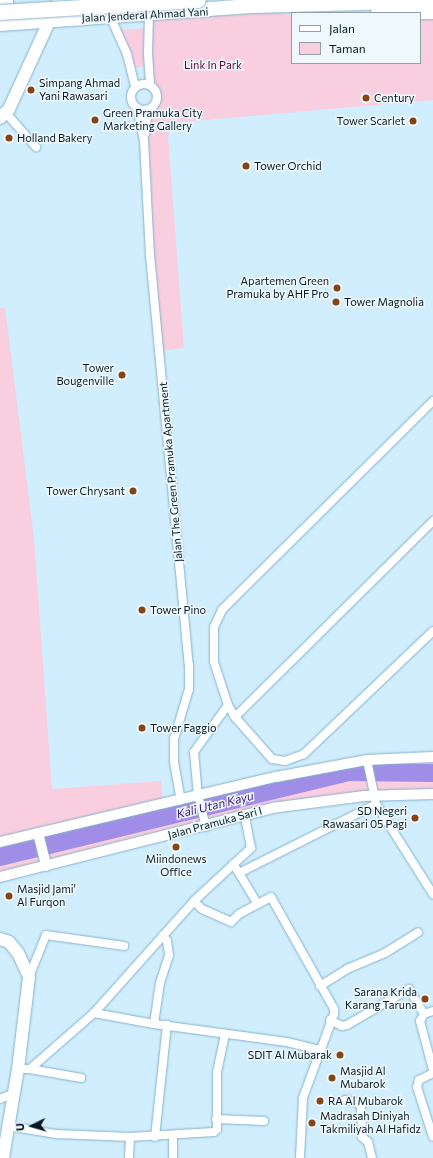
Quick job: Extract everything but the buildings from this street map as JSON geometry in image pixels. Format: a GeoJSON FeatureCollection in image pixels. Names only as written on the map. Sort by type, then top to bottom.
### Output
{"type":"FeatureCollection","features":[{"type":"Feature","properties":{"kind":"highway"},"geometry":{"type":"LineString","coordinates":[[6,0],[3,20],[198,0]]}},
{"type":"Feature","properties":{"kind":"highway"},"geometry":{"type":"LineString","coordinates":[[30,0],[49,21]]}},
{"type":"Feature","properties":{"kind":"highway"},"geometry":{"type":"LineString","coordinates":[[91,0],[105,17]]}},
{"type":"Feature","properties":{"kind":"highway","name":"Jalan Jenderal Ahmad Yani"},"geometry":{"type":"LineString","coordinates":[[3,20],[49,21],[149,13],[433,1]]}},
{"type":"Feature","properties":{"kind":"highway"},"geometry":{"type":"LineString","coordinates":[[247,8],[291,15]]}},
{"type":"Feature","properties":{"kind":"highway"},"geometry":{"type":"LineString","coordinates":[[421,12],[433,12]]}},
{"type":"Feature","properties":{"kind":"main road"},"geometry":{"type":"LineString","coordinates":[[3,115],[58,0]]}},
{"type":"Feature","properties":{"kind":"main road"},"geometry":{"type":"LineString","coordinates":[[0,939],[9,942],[18,953],[28,977],[24,1069],[14,1093],[3,1158]]}},
{"type":"Feature","properties":{"kind":"street"},"geometry":{"type":"LineString","coordinates":[[105,17],[127,54],[135,87],[131,98],[137,108],[148,110],[157,102],[158,96],[150,84],[149,13]]}},
{"type":"Feature","properties":{"kind":"street"},"geometry":{"type":"LineString","coordinates":[[135,87],[140,84],[150,84]]}},
{"type":"Feature","properties":{"kind":"street","name":"Jalan The Green Pramuka Apartment"},"geometry":{"type":"LineString","coordinates":[[137,108],[144,141],[150,255],[190,665],[190,689],[174,739],[174,762],[181,800]]}},
{"type":"Feature","properties":{"kind":"street","name":"Jalan The Green Pramuka Apartment"},"geometry":{"type":"LineString","coordinates":[[144,141],[148,110]]}},
{"type":"Feature","properties":{"kind":"street"},"geometry":{"type":"LineString","coordinates":[[3,115],[36,147]]}},
{"type":"Feature","properties":{"kind":"street"},"geometry":{"type":"LineString","coordinates":[[433,401],[222,610],[214,627],[212,647],[218,677],[228,705],[235,717],[272,759],[285,762],[295,760],[433,631]]}},
{"type":"Feature","properties":{"kind":"street"},"geometry":{"type":"LineString","coordinates":[[235,717],[433,520]]}},
{"type":"Feature","properties":{"kind":"street"},"geometry":{"type":"LineString","coordinates":[[205,823],[200,800],[194,752],[228,705]]}},
{"type":"Feature","properties":{"kind":"street"},"geometry":{"type":"LineString","coordinates":[[0,842],[38,835],[181,800],[200,800],[367,761],[433,757]]}},
{"type":"Feature","properties":{"kind":"street"},"geometry":{"type":"LineString","coordinates":[[367,761],[370,799],[432,891]]}},
{"type":"Feature","properties":{"kind":"street","name":"Jalan Pramuka Sari I"},"geometry":{"type":"LineString","coordinates":[[0,877],[205,823],[245,816],[272,808],[433,794]]}},
{"type":"Feature","properties":{"kind":"street"},"geometry":{"type":"LineString","coordinates":[[239,873],[370,799]]}},
{"type":"Feature","properties":{"kind":"street"},"geometry":{"type":"LineString","coordinates":[[24,1069],[94,1013],[194,901],[251,848],[245,816]]}},
{"type":"Feature","properties":{"kind":"street"},"geometry":{"type":"LineString","coordinates":[[38,835],[45,864]]}},
{"type":"Feature","properties":{"kind":"street"},"geometry":{"type":"LineString","coordinates":[[233,864],[257,904]]}},
{"type":"Feature","properties":{"kind":"street"},"geometry":{"type":"LineString","coordinates":[[194,901],[202,909],[231,922],[268,897],[274,900],[334,1009],[303,1098],[300,1158]]}},
{"type":"Feature","properties":{"kind":"street"},"geometry":{"type":"LineString","coordinates":[[320,986],[347,969],[385,953],[418,932]]}},
{"type":"Feature","properties":{"kind":"street"},"geometry":{"type":"LineString","coordinates":[[154,1024],[160,983],[169,955],[167,941],[163,934]]}},
{"type":"Feature","properties":{"kind":"street"},"geometry":{"type":"LineString","coordinates":[[28,977],[46,935],[124,946]]}},
{"type":"Feature","properties":{"kind":"street"},"geometry":{"type":"LineString","coordinates":[[330,1020],[342,1026],[407,990],[411,991],[424,1014]]}},
{"type":"Feature","properties":{"kind":"street"},"geometry":{"type":"LineString","coordinates":[[433,1011],[424,1014],[420,1021],[433,1070]]}},
{"type":"Feature","properties":{"kind":"street"},"geometry":{"type":"LineString","coordinates":[[94,1013],[154,1024],[287,1042],[320,1050]]}},
{"type":"Feature","properties":{"kind":"street"},"geometry":{"type":"LineString","coordinates":[[155,1137],[167,1025]]}},
{"type":"Feature","properties":{"kind":"street"},"geometry":{"type":"LineString","coordinates":[[8,1126],[56,1134],[130,1137],[155,1137],[214,1132],[216,1129],[217,1072],[226,1034]]}},
{"type":"Feature","properties":{"kind":"street"},"geometry":{"type":"LineString","coordinates":[[24,1069],[81,1078]]}},
{"type":"Feature","properties":{"kind":"street"},"geometry":{"type":"LineString","coordinates":[[433,1073],[419,1080],[417,1087],[433,1137]]}},
{"type":"Feature","properties":{"kind":"street"},"geometry":{"type":"LineString","coordinates":[[0,1099],[14,1093]]}},
{"type":"Feature","properties":{"kind":"street"},"geometry":{"type":"LineString","coordinates":[[346,1100],[356,1102],[361,1106],[362,1138],[368,1142],[372,1158]]}},
{"type":"Feature","properties":{"kind":"street"},"geometry":{"type":"LineString","coordinates":[[216,1119],[264,1121]]}},
{"type":"Feature","properties":{"kind":"street"},"geometry":{"type":"LineString","coordinates":[[173,1135],[173,1158]]}},
{"type":"Feature","properties":{"kind":"street"},"geometry":{"type":"LineString","coordinates":[[129,1158],[130,1137]]}},
{"type":"Feature","properties":{"kind":"green space","name":"Link In Park"},"geometry":{"type":"Polygon","coordinates":[[[247,8],[291,15],[291,64],[421,64],[421,13],[433,12],[433,100],[172,123],[168,136],[184,348],[160,351],[144,141],[154,97],[149,13],[247,8]]]}},
{"type":"Feature","properties":{"kind":"green space"},"geometry":{"type":"Polygon","coordinates":[[[145,28],[145,67],[133,68],[120,30],[145,28]]]}},
{"type":"Feature","properties":{"kind":"green space"},"geometry":{"type":"Polygon","coordinates":[[[5,307],[34,539],[52,789],[161,781],[163,804],[369,759],[433,757],[433,795],[272,808],[0,877],[0,308],[5,307]]]}},
{"type":"Feature","properties":{"kind":"waterway","name":"Kali Utan Kayu"},"geometry":{"type":"LineString","coordinates":[[0,857],[350,772],[433,773]]}},
{"type":"Feature","properties":{"kind":"place","name":"Simpang Ahmad Yani Rawasari"},"geometry":{"type":"Point","coordinates":[31,90]}},
{"type":"Feature","properties":{"kind":"place","name":"Century"},"geometry":{"type":"Point","coordinates":[366,98]}},
{"type":"Feature","properties":{"kind":"place","name":"Green Pramuka City Marketing Gallery"},"geometry":{"type":"Point","coordinates":[95,120]}},
{"type":"Feature","properties":{"kind":"place","name":"Tower Scarlet"},"geometry":{"type":"Point","coordinates":[413,121]}},
{"type":"Feature","properties":{"kind":"place","name":"Holland Bakery"},"geometry":{"type":"Point","coordinates":[9,138]}},
{"type":"Feature","properties":{"kind":"place","name":"Tower Orchid"},"geometry":{"type":"Point","coordinates":[246,166]}},
{"type":"Feature","properties":{"kind":"place","name":"Apartemen Green Pramuka by AHF Pro"},"geometry":{"type":"Point","coordinates":[337,288]}},
{"type":"Feature","properties":{"kind":"place","name":"Tower Magnolia"},"geometry":{"type":"Point","coordinates":[336,302]}},
{"type":"Feature","properties":{"kind":"place","name":"Tower Bougenville"},"geometry":{"type":"Point","coordinates":[122,375]}},
{"type":"Feature","properties":{"kind":"place","name":"Tower Chrysant"},"geometry":{"type":"Point","coordinates":[133,491]}},
{"type":"Feature","properties":{"kind":"place","name":"Tower Pino"},"geometry":{"type":"Point","coordinates":[142,610]}},
{"type":"Feature","properties":{"kind":"place","name":"Tower Faggio"},"geometry":{"type":"Point","coordinates":[142,728]}},
{"type":"Feature","properties":{"kind":"place","name":"SD Negeri Rawasari 05 Pagi"},"geometry":{"type":"Point","coordinates":[415,818]}},
{"type":"Feature","properties":{"kind":"place","name":"Miindonews Office"},"geometry":{"type":"Point","coordinates":[176,847]}},
{"type":"Feature","properties":{"kind":"place","name":"Masjid Jami' Al Furqon"},"geometry":{"type":"Point","coordinates":[9,896]}},
{"type":"Feature","properties":{"kind":"place","name":"Sarana Krida Karang Taruna"},"geometry":{"type":"Point","coordinates":[425,999]}},
{"type":"Feature","properties":{"kind":"place","name":"SDIT Al Mubarak"},"geometry":{"type":"Point","coordinates":[340,1055]}},
{"type":"Feature","properties":{"kind":"place","name":"Masjid Al Mubarok"},"geometry":{"type":"Point","coordinates":[332,1078]}},
{"type":"Feature","properties":{"kind":"place","name":"RA Al Mubarok"},"geometry":{"type":"Point","coordinates":[320,1101]}},
{"type":"Feature","properties":{"kind":"place","name":"Madrasah Diniyah Takmiliyah Al Hafidz"},"geometry":{"type":"Point","coordinates":[312,1123]}}]}
